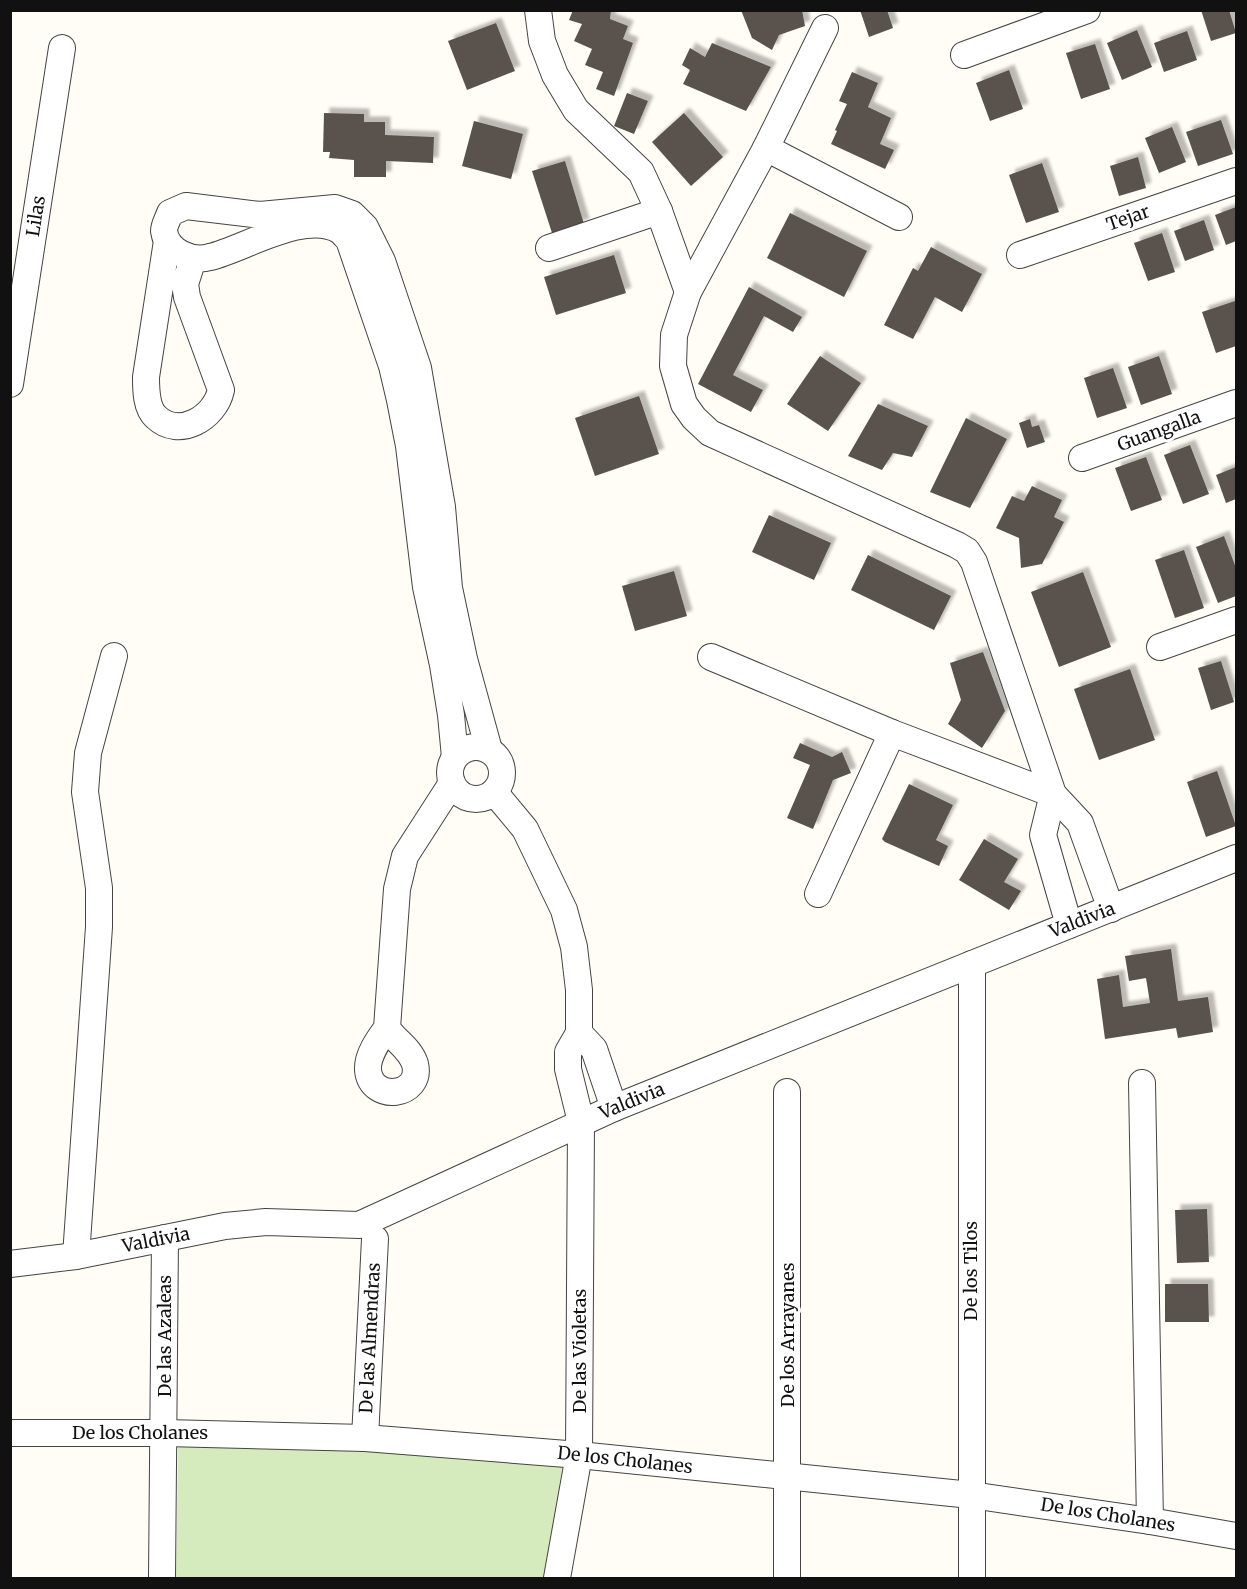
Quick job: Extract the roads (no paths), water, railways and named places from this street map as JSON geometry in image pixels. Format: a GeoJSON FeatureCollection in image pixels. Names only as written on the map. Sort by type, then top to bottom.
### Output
{"type":"FeatureCollection","features":[{"type":"Feature","properties":{"kind":"street"},"geometry":{"type":"LineString","coordinates":[[538,10],[542,41],[555,75],[576,110],[641,172],[659,211],[688,292]]}},
{"type":"Feature","properties":{"kind":"street"},"geometry":{"type":"LineString","coordinates":[[964,55],[1087,10]]}},
{"type":"Feature","properties":{"kind":"street"},"geometry":{"type":"LineString","coordinates":[[825,28],[766,148],[688,292],[674,335],[673,366],[684,404],[694,418],[710,433],[957,545],[971,556],[1053,794],[1080,823],[1111,909]]}},
{"type":"Feature","properties":{"kind":"street","name":"Lilas"},"geometry":{"type":"LineString","coordinates":[[10,384],[62,48]]}},
{"type":"Feature","properties":{"kind":"street"},"geometry":{"type":"LineString","coordinates":[[766,148],[899,218]]}},
{"type":"Feature","properties":{"kind":"street","name":"Tejar"},"geometry":{"type":"LineString","coordinates":[[1020,255],[1236,181]]}},
{"type":"Feature","properties":{"kind":"street"},"geometry":{"type":"LineString","coordinates":[[193,259],[185,284],[187,297],[221,390],[219,401],[207,416],[188,426],[170,425],[155,417],[146,396],[146,377],[167,241],[164,228],[170,213],[186,206],[260,215],[335,208],[352,214],[365,227],[382,261],[417,368],[442,507],[449,588],[464,659],[489,750]]}},
{"type":"Feature","properties":{"kind":"street"},"geometry":{"type":"LineString","coordinates":[[549,248],[659,211]]}},
{"type":"Feature","properties":{"kind":"street"},"geometry":{"type":"LineString","coordinates":[[167,241],[177,252],[193,259],[210,257],[243,244],[305,226],[326,226],[339,230],[349,240],[392,366],[410,446],[426,587],[444,675],[455,757]]}},
{"type":"Feature","properties":{"kind":"street","name":"Guangalla"},"geometry":{"type":"LineString","coordinates":[[1082,458],[1236,403]]}},
{"type":"Feature","properties":{"kind":"street"},"geometry":{"type":"LineString","coordinates":[[1160,647],[1236,620]]}},
{"type":"Feature","properties":{"kind":"street"},"geometry":{"type":"LineString","coordinates":[[76,1256],[99,927],[99,888],[85,792],[88,753],[114,656]]}},
{"type":"Feature","properties":{"kind":"street"},"geometry":{"type":"LineString","coordinates":[[711,657],[892,733],[1053,794]]}},
{"type":"Feature","properties":{"kind":"street"},"geometry":{"type":"LineString","coordinates":[[818,894],[892,733]]}},
{"type":"Feature","properties":{"kind":"street"},"geometry":{"type":"LineString","coordinates":[[477,747],[489,750],[498,758],[503,770],[502,782],[495,793],[479,800],[463,796],[452,783],[450,768],[455,757],[465,750],[477,747]]}},
{"type":"Feature","properties":{"kind":"street"},"geometry":{"type":"LineString","coordinates":[[387,1028],[397,889],[405,856],[452,783]]}},
{"type":"Feature","properties":{"kind":"street"},"geometry":{"type":"LineString","coordinates":[[495,793],[525,829],[564,910],[574,947],[579,990],[579,1033],[594,1049],[614,1108]]}},
{"type":"Feature","properties":{"kind":"street"},"geometry":{"type":"LineString","coordinates":[[1053,794],[1043,835],[1069,924]]}},
{"type":"Feature","properties":{"kind":"street","name":"Valdivia"},"geometry":{"type":"LineString","coordinates":[[10,1264],[76,1256],[225,1226],[266,1222],[359,1225],[614,1108],[1236,858]]}},
{"type":"Feature","properties":{"kind":"street"},"geometry":{"type":"LineString","coordinates":[[1056,879],[1095,864]]}},
{"type":"Feature","properties":{"kind":"street","name":"De los Tilos"},"geometry":{"type":"LineString","coordinates":[[972,964],[972,1578]]}},
{"type":"Feature","properties":{"kind":"street","name":"De las Violetas"},"geometry":{"type":"LineString","coordinates":[[557,1578],[579,1455],[581,1122],[568,1069],[568,1052],[579,1033]]}},
{"type":"Feature","properties":{"kind":"street"},"geometry":{"type":"LineString","coordinates":[[1142,1083],[1150,1521]]}},
{"type":"Feature","properties":{"kind":"street","name":"De los Arrayanes"},"geometry":{"type":"LineString","coordinates":[[787,1092],[787,1578]]}},
{"type":"Feature","properties":{"kind":"street","name":"De las Azaleas"},"geometry":{"type":"LineString","coordinates":[[162,1578],[165,1238]]}},
{"type":"Feature","properties":{"kind":"street","name":"De las Almendras"},"geometry":{"type":"LineString","coordinates":[[365,1438],[375,1239]]}},
{"type":"Feature","properties":{"kind":"street","name":"De los Cholanes"},"geometry":{"type":"LineString","coordinates":[[10,1433],[165,1433],[365,1438],[579,1455],[971,1495],[1236,1536]]}}]}
